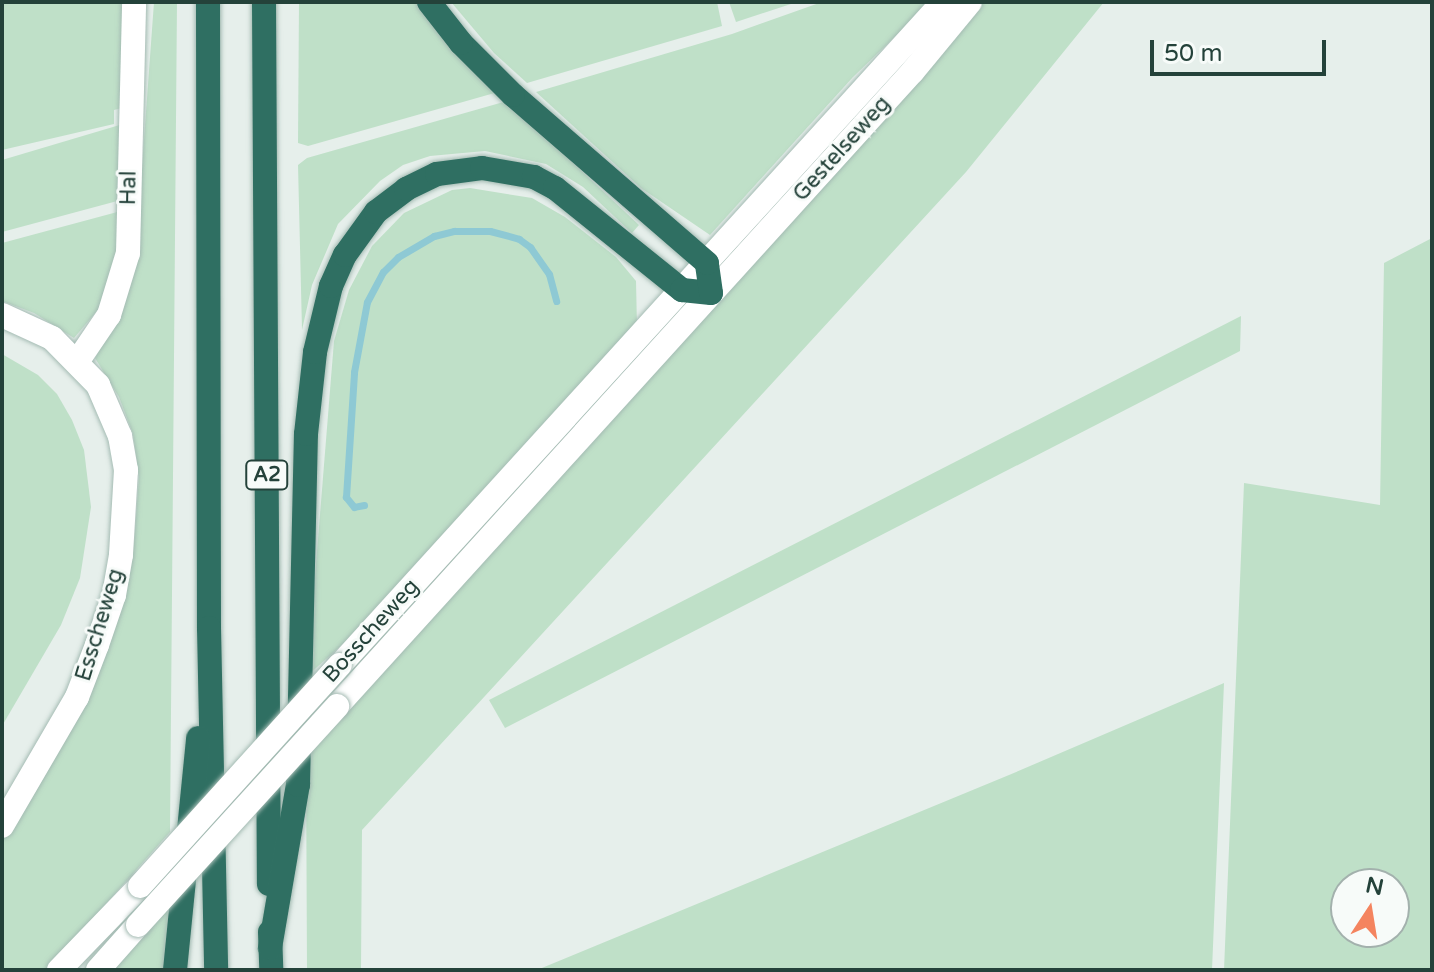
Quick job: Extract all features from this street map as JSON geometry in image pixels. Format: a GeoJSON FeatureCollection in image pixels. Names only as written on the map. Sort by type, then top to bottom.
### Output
{"type":"FeatureCollection","features":[{"type":"Feature","properties":{"kind":"highway"},"geometry":{"type":"LineString","coordinates":[[208,2],[209,628],[216,970]]}},
{"type":"Feature","properties":{"kind":"highway","name":"A2"},"geometry":{"type":"LineString","coordinates":[[264,2],[270,959]]}},
{"type":"Feature","properties":{"kind":"highway"},"geometry":{"type":"LineString","coordinates":[[429,2],[461,43],[513,95],[707,263],[711,293],[682,290]]}},
{"type":"Feature","properties":{"kind":"highway","name":"A2"},"geometry":{"type":"LineString","coordinates":[[270,959],[298,785],[306,434],[315,352],[325,306],[345,255],[376,212],[406,189],[447,171],[482,168],[534,177],[555,188],[682,290]]}},
{"type":"Feature","properties":{"kind":"highway"},"geometry":{"type":"LineString","coordinates":[[175,970],[209,628]]}},
{"type":"Feature","properties":{"kind":"main road","name":"Hal"},"geometry":{"type":"LineString","coordinates":[[77,362],[109,315],[128,253],[134,2]]}},
{"type":"Feature","properties":{"kind":"main road","name":"Gestelseweg"},"geometry":{"type":"LineString","coordinates":[[682,290],[943,2]]}},
{"type":"Feature","properties":{"kind":"main road","name":"Gestelseweg"},"geometry":{"type":"LineString","coordinates":[[711,293],[913,71],[970,2]]}},
{"type":"Feature","properties":{"kind":"main road","name":"Bosscheweg"},"geometry":{"type":"LineString","coordinates":[[59,970],[140,886],[682,290]]}},
{"type":"Feature","properties":{"kind":"main road","name":"Bosscheweg"},"geometry":{"type":"LineString","coordinates":[[98,970],[711,293]]}},
{"type":"Feature","properties":{"kind":"main road","name":"Esscheweg"},"geometry":{"type":"LineString","coordinates":[[2,315],[52,338],[98,385],[120,436],[126,470],[121,555],[114,595],[77,697],[2,826]]}},
{"type":"Feature","properties":{"kind":"green space"},"geometry":{"type":"Polygon","coordinates":[[[2,2],[124,2],[122,108],[114,110],[114,124],[2,150],[2,2]]]}},
{"type":"Feature","properties":{"kind":"green space"},"geometry":{"type":"Polygon","coordinates":[[[154,2],[177,2],[170,832],[47,970],[2,970],[2,841],[67,737],[127,583],[134,544],[139,477],[133,434],[119,397],[95,358],[117,318],[140,195],[154,2]]]}},
{"type":"Feature","properties":{"kind":"green space"},"geometry":{"type":"Polygon","coordinates":[[[299,2],[419,2],[498,92],[308,146],[298,143],[299,2]]]}},
{"type":"Feature","properties":{"kind":"green space"},"geometry":{"type":"Polygon","coordinates":[[[451,2],[717,2],[722,26],[527,83],[494,53],[451,2]]]}},
{"type":"Feature","properties":{"kind":"green space"},"geometry":{"type":"Polygon","coordinates":[[[729,2],[797,2],[736,22],[729,2]]]}},
{"type":"Feature","properties":{"kind":"green space"},"geometry":{"type":"Polygon","coordinates":[[[822,2],[931,2],[853,77],[710,235],[641,188],[536,92],[732,34],[822,2]]]}},
{"type":"Feature","properties":{"kind":"green space"},"geometry":{"type":"Polygon","coordinates":[[[980,2],[1104,2],[966,172],[362,830],[361,970],[307,970],[306,754],[980,2]]]}},
{"type":"Feature","properties":{"kind":"green space"},"geometry":{"type":"Polygon","coordinates":[[[507,101],[639,225],[632,233],[583,187],[546,164],[485,151],[430,156],[403,165],[380,181],[338,224],[312,285],[302,330],[298,165],[307,158],[507,101]]]}},
{"type":"Feature","properties":{"kind":"green space"},"geometry":{"type":"Polygon","coordinates":[[[123,124],[121,200],[2,232],[2,160],[123,124]]]}},
{"type":"Feature","properties":{"kind":"green space"},"geometry":{"type":"Polygon","coordinates":[[[470,188],[532,198],[565,217],[616,257],[636,281],[637,327],[345,642],[307,676],[334,341],[349,290],[372,246],[404,213],[452,190],[470,188]]]}},
{"type":"Feature","properties":{"kind":"green space"},"geometry":{"type":"Polygon","coordinates":[[[121,211],[118,254],[102,305],[74,338],[34,313],[2,301],[2,243],[121,211]]]}},
{"type":"Feature","properties":{"kind":"green space"},"geometry":{"type":"Polygon","coordinates":[[[1432,238],[1432,970],[1224,970],[1244,483],[1380,505],[1384,263],[1432,238]]]}},
{"type":"Feature","properties":{"kind":"green space"},"geometry":{"type":"Polygon","coordinates":[[[1241,316],[1240,351],[505,728],[489,700],[1241,316]]]}},
{"type":"Feature","properties":{"kind":"green space"},"geometry":{"type":"Polygon","coordinates":[[[2,354],[38,375],[57,394],[84,450],[91,507],[80,578],[61,625],[2,726],[2,354]]]}},
{"type":"Feature","properties":{"kind":"green space"},"geometry":{"type":"Polygon","coordinates":[[[1224,683],[1212,970],[537,970],[1009,775],[1224,683]]]}},
{"type":"Feature","properties":{"kind":"green space"},"geometry":{"type":"Polygon","coordinates":[[[170,904],[170,970],[113,970],[170,904]]]}},
{"type":"Feature","properties":{"kind":"waterway"},"geometry":{"type":"LineString","coordinates":[[364,505],[354,507],[346,497],[354,372],[367,302],[383,272],[398,257],[434,236],[454,231],[490,231],[519,239],[530,247],[549,274],[556,301]]}}]}
